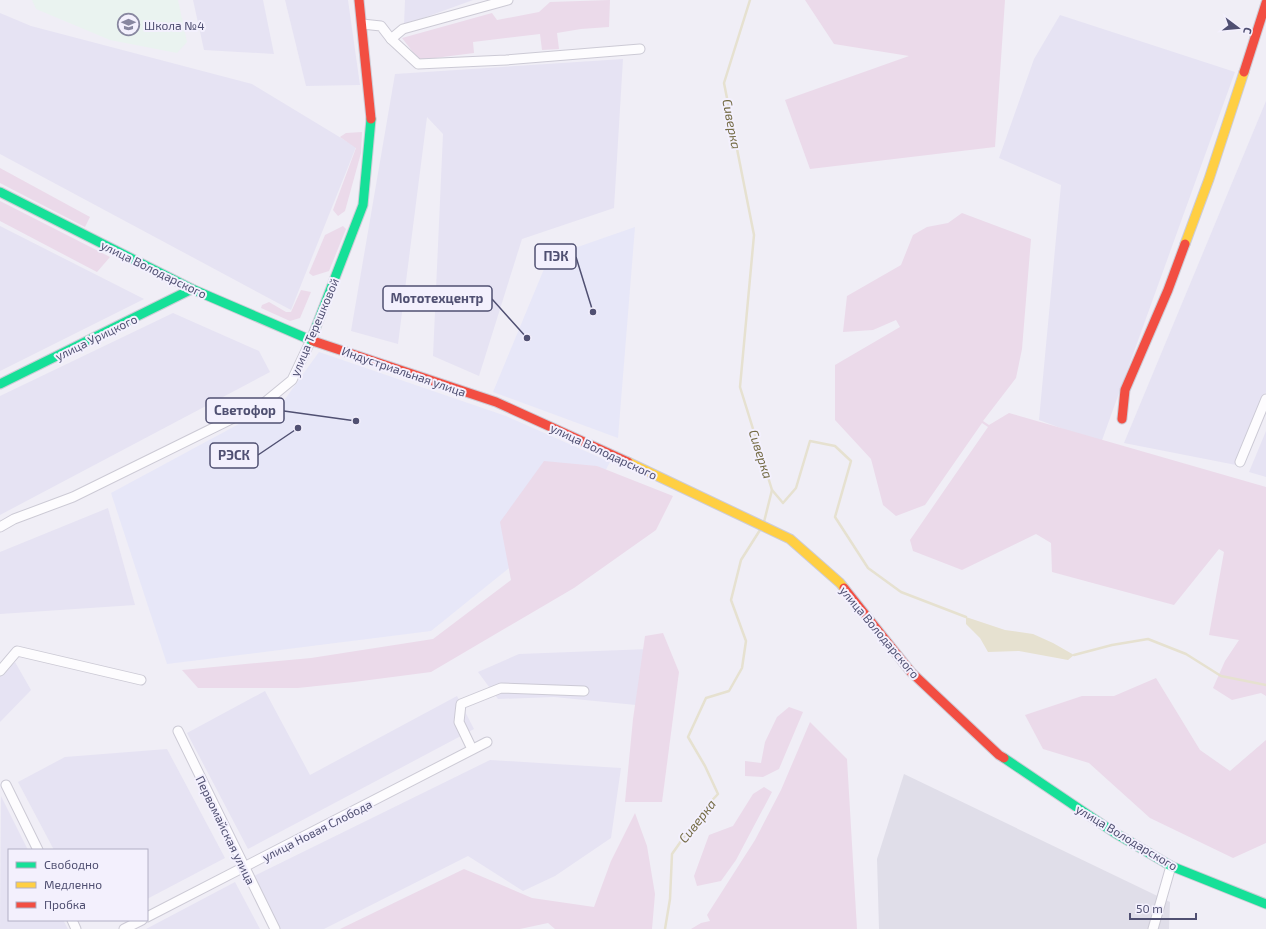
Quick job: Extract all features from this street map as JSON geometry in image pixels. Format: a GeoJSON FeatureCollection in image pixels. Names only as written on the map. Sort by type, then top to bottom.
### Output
{"type":"FeatureCollection","features":[{"type":"Feature","properties":{"kind":"main road","name":"улица Терешковой"},"geometry":{"type":"LineString","coordinates":[[311,340],[363,205],[370,122],[359,0]]}},
{"type":"Feature","properties":{"kind":"main road"},"geometry":{"type":"LineString","coordinates":[[1122,419],[1125,390],[1168,290],[1208,179],[1266,3]]}},
{"type":"Feature","properties":{"kind":"main road","name":"улица Володарского"},"geometry":{"type":"LineString","coordinates":[[0,192],[192,289],[311,340]]}},
{"type":"Feature","properties":{"kind":"main road","name":"улица Урицкого"},"geometry":{"type":"LineString","coordinates":[[0,384],[192,289]]}},
{"type":"Feature","properties":{"kind":"main road","name":"Индустриальная улица"},"geometry":{"type":"LineString","coordinates":[[311,340],[496,402]]}},
{"type":"Feature","properties":{"kind":"main road","name":"улица Володарского"},"geometry":{"type":"LineString","coordinates":[[496,402],[790,538],[840,583],[911,672],[999,755],[1115,832],[1171,866],[1266,904]]}},
{"type":"Feature","properties":{"kind":"street"},"geometry":{"type":"LineString","coordinates":[[391,39],[402,29],[508,0]]}},
{"type":"Feature","properties":{"kind":"street"},"geometry":{"type":"LineString","coordinates":[[362,24],[381,26],[391,39],[418,64],[506,60],[640,49]]}},
{"type":"Feature","properties":{"kind":"street","name":"улица Терешковой"},"geometry":{"type":"LineString","coordinates":[[0,526],[14,519],[73,497],[264,403],[292,380],[311,340]]}},
{"type":"Feature","properties":{"kind":"street"},"geometry":{"type":"LineString","coordinates":[[1240,462],[1266,400]]}},
{"type":"Feature","properties":{"kind":"street"},"geometry":{"type":"LineString","coordinates":[[0,671],[17,650],[141,680]]}},
{"type":"Feature","properties":{"kind":"street"},"geometry":{"type":"LineString","coordinates":[[472,749],[459,722],[461,704],[501,688],[584,691]]}},
{"type":"Feature","properties":{"kind":"street","name":"Первомайская улица"},"geometry":{"type":"LineString","coordinates":[[178,731],[275,929]]}},
{"type":"Feature","properties":{"kind":"street","name":"улица Новая Слобода"},"geometry":{"type":"LineString","coordinates":[[148,916],[245,868],[487,742]]}},
{"type":"Feature","properties":{"kind":"street"},"geometry":{"type":"LineString","coordinates":[[6,785],[38,849]]}},
{"type":"Feature","properties":{"kind":"street"},"geometry":{"type":"LineString","coordinates":[[1153,929],[1171,866]]}},
{"type":"Feature","properties":{"kind":"street"},"geometry":{"type":"LineString","coordinates":[[124,929],[140,921]]}},
{"type":"Feature","properties":{"kind":"shaded area","name":"Школа №4"},"geometry":{"type":"Polygon","coordinates":[[[32,0],[178,0],[187,42],[177,53],[110,40],[36,9],[32,0]]]}},
{"type":"Feature","properties":{"kind":"shaded area"},"geometry":{"type":"Polygon","coordinates":[[[193,0],[263,0],[274,54],[204,50],[193,0]]]}},
{"type":"Feature","properties":{"kind":"shaded area"},"geometry":{"type":"Polygon","coordinates":[[[285,0],[348,0],[360,85],[306,86],[285,0]]]}},
{"type":"Feature","properties":{"kind":"shaded area"},"geometry":{"type":"Polygon","coordinates":[[[405,0],[473,0],[404,25],[405,0]]]}},
{"type":"Feature","properties":{"kind":"shaded area"},"geometry":{"type":"Polygon","coordinates":[[[610,0],[609,27],[581,29],[557,33],[559,49],[542,50],[540,34],[473,42],[474,53],[419,60],[402,38],[492,13],[497,20],[539,12],[550,2],[610,0]]]}},
{"type":"Feature","properties":{"kind":"shaded area"},"geometry":{"type":"Polygon","coordinates":[[[805,0],[1005,0],[995,147],[810,169],[785,100],[909,56],[834,44],[805,0]]]}},
{"type":"Feature","properties":{"kind":"shaded area"},"geometry":{"type":"Polygon","coordinates":[[[0,13],[31,26],[252,84],[356,147],[291,310],[0,154],[0,13]]]}},
{"type":"Feature","properties":{"kind":"shaded area"},"geometry":{"type":"Polygon","coordinates":[[[1060,15],[1235,72],[1101,443],[1039,420],[1061,185],[999,158],[1034,59],[1060,15]]]}},
{"type":"Feature","properties":{"kind":"shaded area"},"geometry":{"type":"Polygon","coordinates":[[[623,59],[614,208],[522,239],[479,376],[433,356],[443,134],[427,117],[398,344],[351,331],[395,74],[623,59]]]}},
{"type":"Feature","properties":{"kind":"shaded area"},"geometry":{"type":"Polygon","coordinates":[[[1266,101],[1266,392],[1236,465],[1124,443],[1266,101]]]}},
{"type":"Feature","properties":{"kind":"shaded area"},"geometry":{"type":"Polygon","coordinates":[[[362,132],[361,153],[345,211],[338,216],[333,210],[356,148],[340,137],[346,133],[362,132]]]}},
{"type":"Feature","properties":{"kind":"shaded area"},"geometry":{"type":"Polygon","coordinates":[[[0,168],[90,217],[85,227],[0,183],[0,168]]]}},
{"type":"Feature","properties":{"kind":"shaded area"},"geometry":{"type":"Polygon","coordinates":[[[0,201],[110,257],[97,272],[0,221],[0,201]]]}},
{"type":"Feature","properties":{"kind":"shaded area"},"geometry":{"type":"Polygon","coordinates":[[[962,213],[1031,239],[1022,349],[1016,378],[983,421],[989,425],[1009,413],[1266,487],[1266,696],[1261,693],[1232,700],[1213,688],[1225,661],[1239,640],[1209,635],[1224,552],[1219,549],[1174,605],[1052,572],[1051,543],[1036,534],[962,570],[913,551],[910,540],[988,427],[982,423],[925,505],[896,516],[883,505],[871,459],[835,420],[835,365],[900,327],[896,320],[873,330],[843,332],[847,296],[901,265],[913,235],[927,227],[948,223],[962,213]]]}},
{"type":"Feature","properties":{"kind":"shaded area"},"geometry":{"type":"Polygon","coordinates":[[[0,226],[144,299],[0,371],[0,226]]]}},
{"type":"Feature","properties":{"kind":"shaded area"},"geometry":{"type":"Polygon","coordinates":[[[343,226],[346,229],[329,271],[313,276],[309,273],[325,235],[343,226]]]}},
{"type":"Feature","properties":{"kind":"shaded area"},"geometry":{"type":"Polygon","coordinates":[[[635,227],[618,438],[493,392],[549,257],[635,227]]]}},
{"type":"Feature","properties":{"kind":"shaded area"},"geometry":{"type":"Polygon","coordinates":[[[301,290],[311,292],[300,318],[290,321],[261,308],[262,305],[269,302],[286,312],[291,312],[301,290]]]}},
{"type":"Feature","properties":{"kind":"shaded area"},"geometry":{"type":"Polygon","coordinates":[[[173,313],[259,351],[270,372],[0,515],[0,396],[173,313]]]}},
{"type":"Feature","properties":{"kind":"shaded area"},"geometry":{"type":"Polygon","coordinates":[[[319,352],[506,416],[610,462],[587,505],[431,631],[167,664],[111,493],[285,399],[319,352]]]}},
{"type":"Feature","properties":{"kind":"shaded area"},"geometry":{"type":"Polygon","coordinates":[[[1266,431],[1266,477],[1249,472],[1266,431]]]}},
{"type":"Feature","properties":{"kind":"shaded area"},"geometry":{"type":"Polygon","coordinates":[[[544,461],[597,466],[673,496],[656,530],[574,588],[431,672],[298,688],[198,688],[182,670],[311,658],[433,639],[511,580],[500,522],[544,461]]]}},
{"type":"Feature","properties":{"kind":"shaded area"},"geometry":{"type":"Polygon","coordinates":[[[108,508],[135,605],[0,614],[0,552],[108,508]]]}},
{"type":"Feature","properties":{"kind":"shaded area"},"geometry":{"type":"Polygon","coordinates":[[[966,617],[1005,630],[1033,634],[1074,655],[1068,660],[1019,651],[988,652],[980,638],[966,624],[966,617]]]}},
{"type":"Feature","properties":{"kind":"shaded area"},"geometry":{"type":"Polygon","coordinates":[[[663,633],[679,672],[662,802],[625,802],[633,719],[645,636],[663,633]]]}},
{"type":"Feature","properties":{"kind":"shaded area"},"geometry":{"type":"Polygon","coordinates":[[[649,649],[636,705],[554,697],[498,699],[478,672],[519,654],[649,649]]]}},
{"type":"Feature","properties":{"kind":"shaded area"},"geometry":{"type":"Polygon","coordinates":[[[15,662],[31,690],[0,722],[0,676],[15,662]]]}},
{"type":"Feature","properties":{"kind":"shaded area"},"geometry":{"type":"Polygon","coordinates":[[[1156,678],[1200,750],[1230,771],[1266,740],[1266,843],[1233,858],[1150,818],[1089,763],[1043,749],[1025,715],[1082,696],[1114,696],[1156,678]]]}},
{"type":"Feature","properties":{"kind":"shaded area"},"geometry":{"type":"Polygon","coordinates":[[[265,691],[310,775],[457,696],[474,729],[248,849],[187,733],[265,691]]]}},
{"type":"Feature","properties":{"kind":"shaded area"},"geometry":{"type":"Polygon","coordinates":[[[789,707],[803,712],[779,769],[763,777],[745,776],[745,761],[761,763],[765,742],[777,717],[789,707]]]}},
{"type":"Feature","properties":{"kind":"shaded area"},"geometry":{"type":"Polygon","coordinates":[[[810,722],[847,759],[857,929],[691,929],[701,923],[710,921],[707,915],[755,840],[781,790],[810,722]]]}},
{"type":"Feature","properties":{"kind":"shaded area"},"geometry":{"type":"Polygon","coordinates":[[[167,749],[225,858],[148,898],[148,849],[53,849],[18,782],[65,757],[167,749]]]}},
{"type":"Feature","properties":{"kind":"shaded area"},"geometry":{"type":"Polygon","coordinates":[[[490,760],[621,768],[611,838],[555,876],[523,891],[468,856],[324,929],[276,929],[252,877],[490,760]]]}},
{"type":"Feature","properties":{"kind":"shaded area"},"geometry":{"type":"Polygon","coordinates":[[[904,774],[1170,902],[1169,929],[879,929],[877,859],[904,774]]]}},
{"type":"Feature","properties":{"kind":"shaded area"},"geometry":{"type":"Polygon","coordinates":[[[764,787],[772,792],[736,860],[721,881],[697,886],[694,876],[709,835],[733,826],[753,794],[764,787]]]}},
{"type":"Feature","properties":{"kind":"shaded area"},"geometry":{"type":"Polygon","coordinates":[[[1,796],[28,849],[8,849],[8,921],[64,921],[68,929],[0,929],[1,796]]]}},
{"type":"Feature","properties":{"kind":"shaded area"},"geometry":{"type":"Polygon","coordinates":[[[635,813],[647,846],[655,894],[652,929],[555,929],[548,923],[520,929],[340,929],[464,869],[532,898],[594,907],[611,861],[635,813]]]}},
{"type":"Feature","properties":{"kind":"shaded area"},"geometry":{"type":"Polygon","coordinates":[[[235,882],[260,929],[146,929],[235,882]]]}},
{"type":"Feature","properties":{"kind":"waterway","name":"Сиверка"},"geometry":{"type":"LineString","coordinates":[[750,0],[724,83],[754,235],[740,387],[772,490],[764,522]]}},
{"type":"Feature","properties":{"kind":"waterway"},"geometry":{"type":"LineString","coordinates":[[772,490],[783,503],[796,488],[810,441],[835,446],[851,461],[835,517],[868,568],[901,592],[966,617]]}},
{"type":"Feature","properties":{"kind":"waterway","name":"Сиверка"},"geometry":{"type":"LineString","coordinates":[[665,929],[670,899],[672,854],[703,810],[718,794],[705,766],[688,737],[706,698],[729,691],[742,668],[746,641],[731,600],[741,560],[760,530]]}},
{"type":"Feature","properties":{"kind":"waterway"},"geometry":{"type":"LineString","coordinates":[[1074,655],[1112,645],[1148,639],[1186,654],[1221,676],[1266,685]]}},
{"type":"Feature","properties":{"kind":"traffic: fast"},"geometry":{"type":"LineString","coordinates":[[311,340],[363,205],[371,119]]}},
{"type":"Feature","properties":{"kind":"traffic: fast"},"geometry":{"type":"LineString","coordinates":[[0,192],[192,289],[313,341]]}},
{"type":"Feature","properties":{"kind":"traffic: fast"},"geometry":{"type":"LineString","coordinates":[[0,384],[192,289]]}},
{"type":"Feature","properties":{"kind":"traffic: fast"},"geometry":{"type":"LineString","coordinates":[[1004,758],[1115,833],[1171,866],[1266,904]]}},
{"type":"Feature","properties":{"kind":"traffic: slow"},"geometry":{"type":"LineString","coordinates":[[1185,244],[1209,179],[1244,72]]}},
{"type":"Feature","properties":{"kind":"traffic: slow"},"geometry":{"type":"LineString","coordinates":[[628,462],[790,539],[844,588]]}},
{"type":"Feature","properties":{"kind":"traffic: jam"},"geometry":{"type":"LineString","coordinates":[[359,0],[371,119]]}},
{"type":"Feature","properties":{"kind":"traffic: jam"},"geometry":{"type":"LineString","coordinates":[[1244,72],[1266,3]]}},
{"type":"Feature","properties":{"kind":"traffic: jam"},"geometry":{"type":"LineString","coordinates":[[1122,419],[1125,390],[1168,290],[1185,244]]}},
{"type":"Feature","properties":{"kind":"traffic: jam"},"geometry":{"type":"LineString","coordinates":[[313,341],[496,402],[628,462]]}},
{"type":"Feature","properties":{"kind":"traffic: jam"},"geometry":{"type":"LineString","coordinates":[[844,588],[911,672],[1004,758]]}},
{"type":"Feature","properties":{"kind":"place","name":"Школа №4"},"geometry":{"type":"Point","coordinates":[128,25]}},
{"type":"Feature","properties":{"kind":"place","name":"ПЭК"},"geometry":{"type":"Point","coordinates":[593,312]}},
{"type":"Feature","properties":{"kind":"place","name":"Мототехцентр"},"geometry":{"type":"Point","coordinates":[527,338]}},
{"type":"Feature","properties":{"kind":"place","name":"Светофор"},"geometry":{"type":"Point","coordinates":[356,421]}},
{"type":"Feature","properties":{"kind":"place","name":"РЭСК"},"geometry":{"type":"Point","coordinates":[298,428]}}]}
